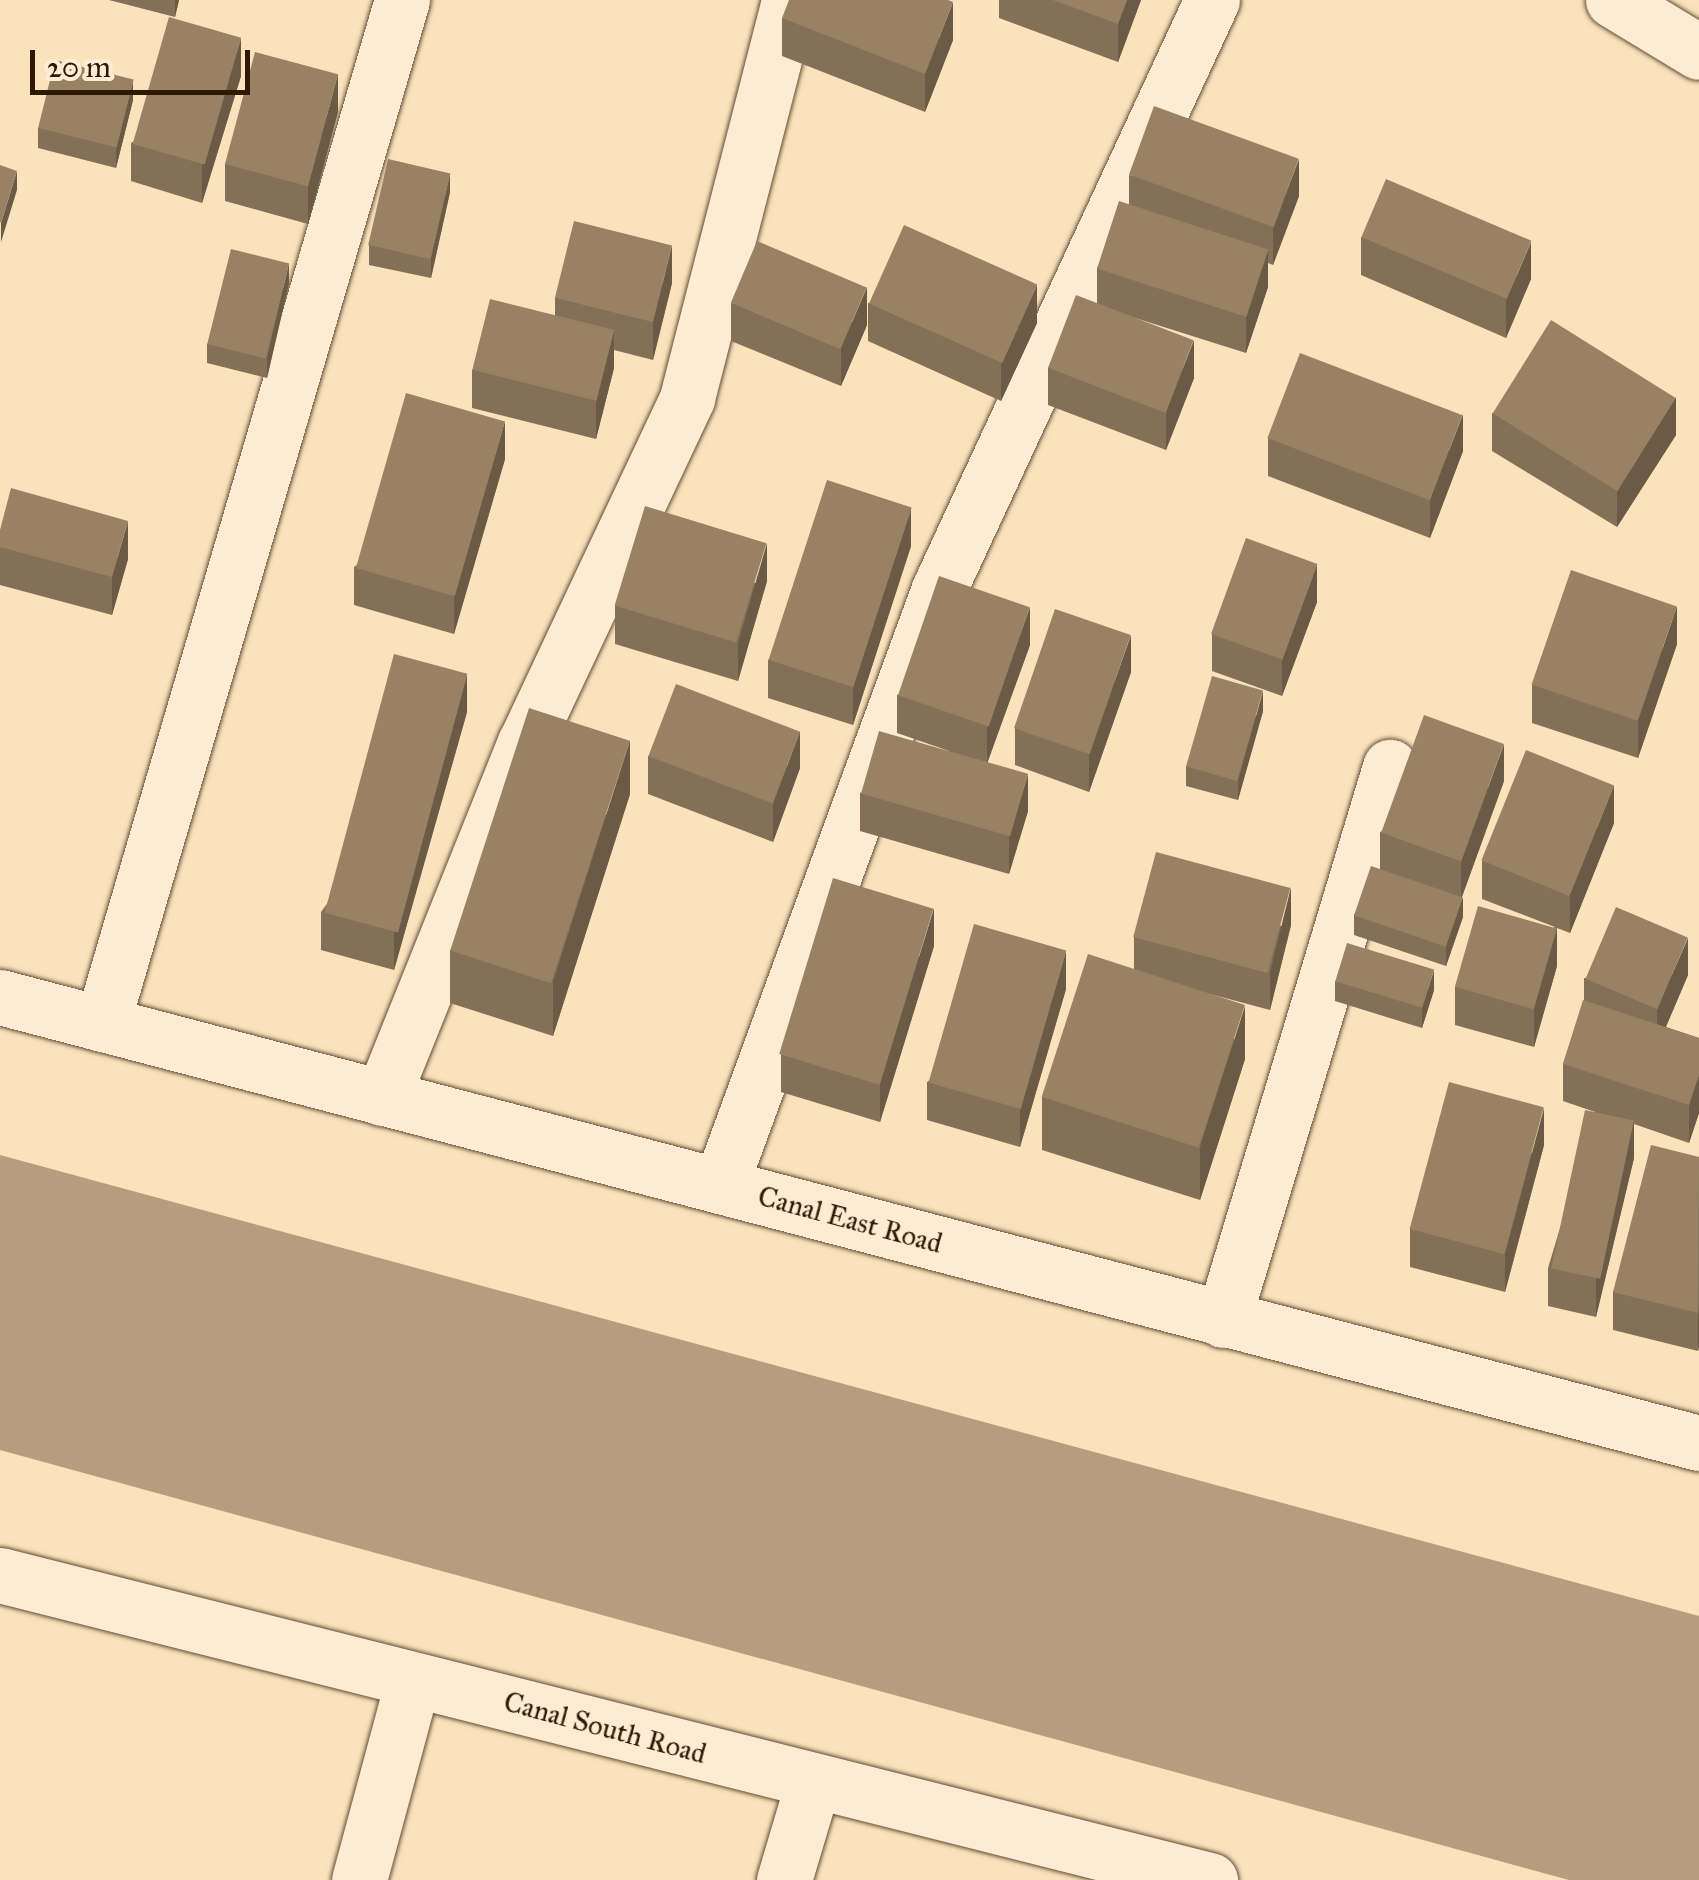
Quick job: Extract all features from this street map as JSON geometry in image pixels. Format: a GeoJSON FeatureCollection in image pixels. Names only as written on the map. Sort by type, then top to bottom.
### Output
{"type":"FeatureCollection","features":[{"type":"Feature","properties":{"kind":"street"},"geometry":{"type":"LineString","coordinates":[[102,1024],[402,0]]}},
{"type":"Feature","properties":{"kind":"street"},"geometry":{"type":"LineString","coordinates":[[382,1098],[526,743],[687,398],[789,0]]}},
{"type":"Feature","properties":{"kind":"street"},"geometry":{"type":"LineString","coordinates":[[720,1186],[939,589],[1212,0]]}},
{"type":"Feature","properties":{"kind":"street"},"geometry":{"type":"LineString","coordinates":[[1614,0],[1699,52]]}},
{"type":"Feature","properties":{"kind":"street"},"geometry":{"type":"LineString","coordinates":[[1223,1320],[1390,766]]}},
{"type":"Feature","properties":{"kind":"street","name":"Canal East Road"},"geometry":{"type":"LineString","coordinates":[[0,997],[1699,1443]]}},
{"type":"Feature","properties":{"kind":"street","name":"Canal South Road"},"geometry":{"type":"LineString","coordinates":[[0,1576],[1210,1880]]}},
{"type":"Feature","properties":{"kind":"street"},"geometry":{"type":"LineString","coordinates":[[359,1880],[413,1680]]}},
{"type":"Feature","properties":{"kind":"street"},"geometry":{"type":"LineString","coordinates":[[784,1880],[812,1783]]}},
{"type":"Feature","properties":{"kind":"shaded area"},"geometry":{"type":"Polygon","coordinates":[[[0,1155],[1699,1616],[1699,1880],[1569,1880],[0,1450],[0,1155]]]}},
{"type":"Feature","properties":{"kind":"building"},"geometry":{"type":"Polygon","coordinates":[[[789,0],[953,2],[925,74],[782,18],[789,0]]]}},
{"type":"Feature","properties":{"kind":"building"},"geometry":{"type":"Polygon","coordinates":[[[1053,0],[1127,0],[1118,24],[1053,0]]]}},
{"type":"Feature","properties":{"kind":"building"},"geometry":{"type":"Polygon","coordinates":[[[169,17],[241,38],[205,165],[133,144],[169,17]]]}},
{"type":"Feature","properties":{"kind":"building"},"geometry":{"type":"Polygon","coordinates":[[[255,52],[338,74],[308,186],[225,164],[255,52]]]}},
{"type":"Feature","properties":{"kind":"building"},"geometry":{"type":"Polygon","coordinates":[[[55,60],[134,80],[117,148],[38,128],[55,60]]]}},
{"type":"Feature","properties":{"kind":"building"},"geometry":{"type":"Polygon","coordinates":[[[1154,106],[1299,159],[1274,227],[1129,175],[1154,106]]]}},
{"type":"Feature","properties":{"kind":"building"},"geometry":{"type":"Polygon","coordinates":[[[388,159],[450,173],[431,259],[368,245],[388,159]]]}},
{"type":"Feature","properties":{"kind":"building"},"geometry":{"type":"Polygon","coordinates":[[[0,165],[17,171],[1,223],[0,222],[0,165]]]}},
{"type":"Feature","properties":{"kind":"building"},"geometry":{"type":"Polygon","coordinates":[[[1386,179],[1531,241],[1507,299],[1361,237],[1386,179]]]}},
{"type":"Feature","properties":{"kind":"building"},"geometry":{"type":"Polygon","coordinates":[[[1119,201],[1268,250],[1246,317],[1097,269],[1119,201]]]}},
{"type":"Feature","properties":{"kind":"building"},"geometry":{"type":"Polygon","coordinates":[[[574,221],[672,245],[653,322],[555,298],[574,221]]]}},
{"type":"Feature","properties":{"kind":"building"},"geometry":{"type":"Polygon","coordinates":[[[904,225],[1037,284],[1002,363],[869,304],[904,225]]]}},
{"type":"Feature","properties":{"kind":"building"},"geometry":{"type":"Polygon","coordinates":[[[757,241],[867,287],[840,349],[731,303],[757,241]]]}},
{"type":"Feature","properties":{"kind":"building"},"geometry":{"type":"Polygon","coordinates":[[[231,249],[289,264],[266,359],[207,344],[231,249]]]}},
{"type":"Feature","properties":{"kind":"building"},"geometry":{"type":"Polygon","coordinates":[[[1076,295],[1194,340],[1166,413],[1048,368],[1076,295]]]}},
{"type":"Feature","properties":{"kind":"building"},"geometry":{"type":"Polygon","coordinates":[[[490,299],[614,330],[597,401],[472,370],[490,299]]]}},
{"type":"Feature","properties":{"kind":"building"},"geometry":{"type":"Polygon","coordinates":[[[1551,320],[1676,398],[1617,491],[1493,413],[1551,320]]]}},
{"type":"Feature","properties":{"kind":"building"},"geometry":{"type":"Polygon","coordinates":[[[1300,353],[1462,415],[1430,500],[1267,438],[1300,353]]]}},
{"type":"Feature","properties":{"kind":"building"},"geometry":{"type":"Polygon","coordinates":[[[406,393],[505,421],[455,596],[356,568],[406,393]]]}},
{"type":"Feature","properties":{"kind":"building"},"geometry":{"type":"Polygon","coordinates":[[[827,480],[912,508],[853,687],[769,660],[827,480]]]}},
{"type":"Feature","properties":{"kind":"building"},"geometry":{"type":"Polygon","coordinates":[[[11,488],[128,521],[112,577],[0,547],[0,530],[11,488]]]}},
{"type":"Feature","properties":{"kind":"building"},"geometry":{"type":"Polygon","coordinates":[[[645,506],[766,543],[736,643],[615,605],[645,506]]]}},
{"type":"Feature","properties":{"kind":"building"},"geometry":{"type":"Polygon","coordinates":[[[1246,538],[1317,564],[1283,660],[1211,634],[1246,538]]]}},
{"type":"Feature","properties":{"kind":"building"},"geometry":{"type":"Polygon","coordinates":[[[1571,570],[1677,606],[1638,721],[1532,684],[1571,570]]]}},
{"type":"Feature","properties":{"kind":"building"},"geometry":{"type":"Polygon","coordinates":[[[939,576],[1030,607],[989,726],[898,695],[939,576]]]}},
{"type":"Feature","properties":{"kind":"building"},"geometry":{"type":"Polygon","coordinates":[[[1055,609],[1131,635],[1090,754],[1014,728],[1055,609]]]}},
{"type":"Feature","properties":{"kind":"building"},"geometry":{"type":"Polygon","coordinates":[[[394,654],[467,674],[398,933],[325,913],[394,654]]]}},
{"type":"Feature","properties":{"kind":"building"},"geometry":{"type":"Polygon","coordinates":[[[1212,676],[1263,691],[1237,781],[1186,766],[1212,676]]]}},
{"type":"Feature","properties":{"kind":"building"},"geometry":{"type":"Polygon","coordinates":[[[676,684],[800,732],[773,804],[648,756],[676,684]]]}},
{"type":"Feature","properties":{"kind":"building"},"geometry":{"type":"Polygon","coordinates":[[[529,708],[630,741],[551,983],[450,951],[529,708]]]}},
{"type":"Feature","properties":{"kind":"building"},"geometry":{"type":"Polygon","coordinates":[[[1424,715],[1504,744],[1461,862],[1381,832],[1424,715]]]}},
{"type":"Feature","properties":{"kind":"building"},"geometry":{"type":"Polygon","coordinates":[[[879,731],[1028,774],[1010,836],[861,793],[879,731]]]}},
{"type":"Feature","properties":{"kind":"building"},"geometry":{"type":"Polygon","coordinates":[[[1526,750],[1614,786],[1570,896],[1481,860],[1526,750]]]}},
{"type":"Feature","properties":{"kind":"building"},"geometry":{"type":"Polygon","coordinates":[[[1156,852],[1290,888],[1267,973],[1133,937],[1156,852]]]}},
{"type":"Feature","properties":{"kind":"building"},"geometry":{"type":"Polygon","coordinates":[[[1371,866],[1463,898],[1446,947],[1354,915],[1371,866]]]}},
{"type":"Feature","properties":{"kind":"building"},"geometry":{"type":"Polygon","coordinates":[[[833,878],[933,909],[880,1085],[779,1054],[833,878]]]}},
{"type":"Feature","properties":{"kind":"building"},"geometry":{"type":"Polygon","coordinates":[[[1478,906],[1557,929],[1534,1009],[1455,987],[1478,906]]]}},
{"type":"Feature","properties":{"kind":"building"},"geometry":{"type":"Polygon","coordinates":[[[1616,907],[1688,937],[1657,1009],[1586,979],[1616,907]]]}},
{"type":"Feature","properties":{"kind":"building"},"geometry":{"type":"Polygon","coordinates":[[[974,924],[1066,950],[1021,1109],[929,1083],[974,924]]]}},
{"type":"Feature","properties":{"kind":"building"},"geometry":{"type":"Polygon","coordinates":[[[1347,943],[1434,970],[1422,1008],[1335,981],[1347,943]]]}},
{"type":"Feature","properties":{"kind":"building"},"geometry":{"type":"Polygon","coordinates":[[[1088,954],[1245,1005],[1199,1148],[1042,1097],[1088,954]]]}},
{"type":"Feature","properties":{"kind":"building"},"geometry":{"type":"Polygon","coordinates":[[[1583,1000],[1699,1038],[1699,1075],[1689,1105],[1563,1064],[1583,1000]]]}},
{"type":"Feature","properties":{"kind":"building"},"geometry":{"type":"Polygon","coordinates":[[[1449,1082],[1544,1107],[1504,1254],[1410,1229],[1449,1082]]]}},
{"type":"Feature","properties":{"kind":"building"},"geometry":{"type":"Polygon","coordinates":[[[1585,1110],[1634,1120],[1600,1279],[1551,1268],[1585,1110]]]}},
{"type":"Feature","properties":{"kind":"building"},"geometry":{"type":"Polygon","coordinates":[[[1651,1145],[1699,1157],[1698,1313],[1613,1292],[1651,1145]]]}}]}
